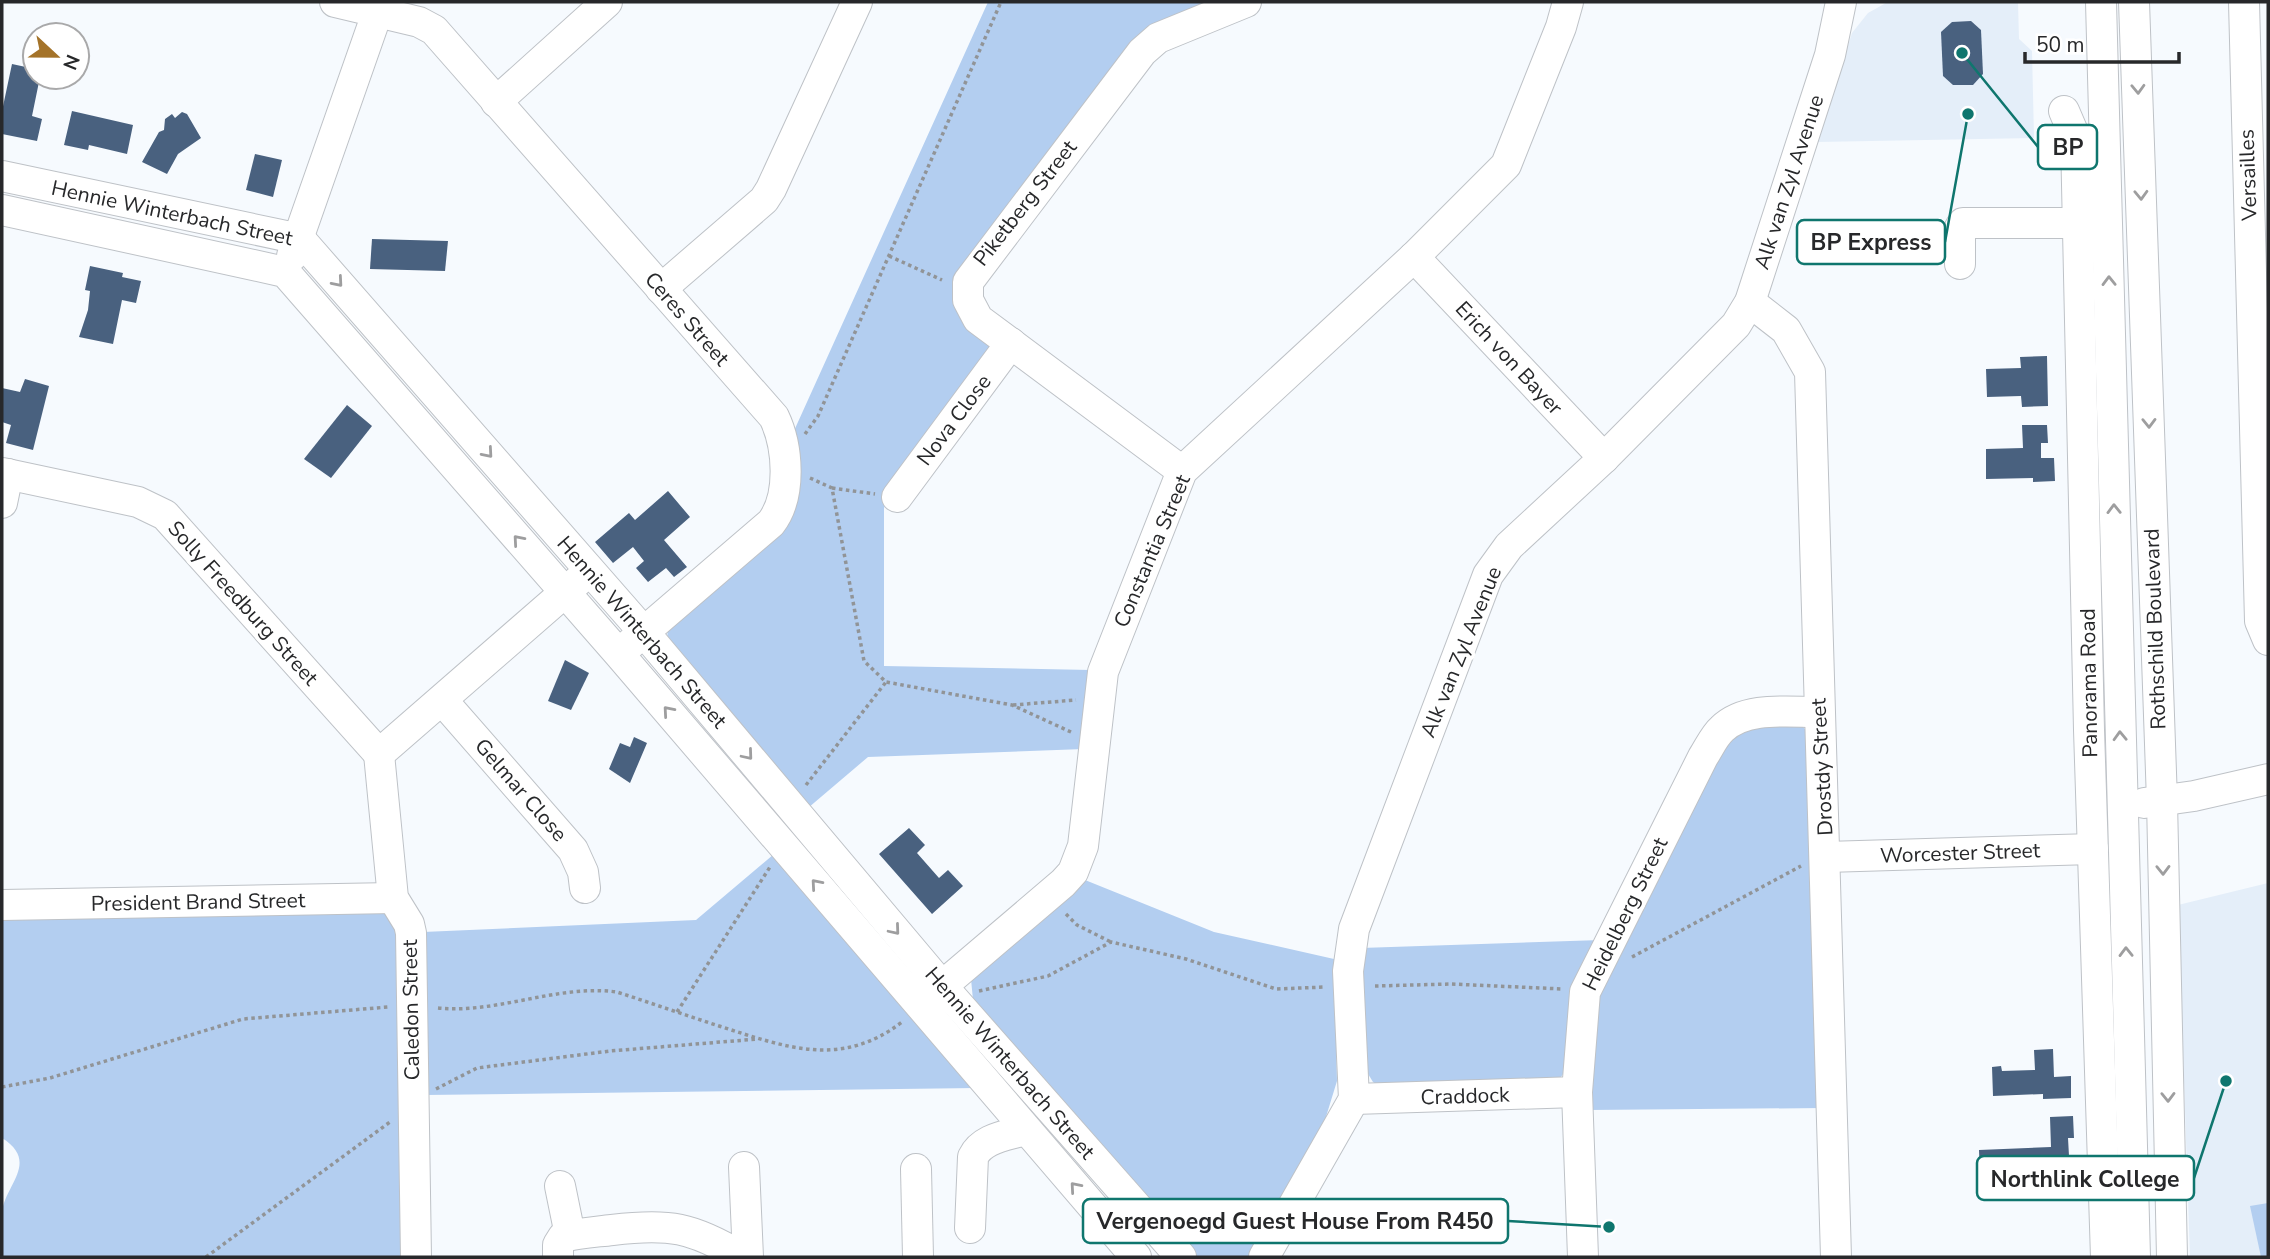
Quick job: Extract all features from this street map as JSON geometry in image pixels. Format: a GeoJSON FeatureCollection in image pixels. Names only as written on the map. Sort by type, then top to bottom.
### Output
{"type":"FeatureCollection","features":[{"type":"Feature","properties":{"kind":"street","name":"Ceres Street"},"geometry":{"type":"LineString","coordinates":[[335,2],[380,6],[434,30],[774,417],[781,432],[783,500],[771,523],[619,654]]}},
{"type":"Feature","properties":{"kind":"street"},"geometry":{"type":"LineString","coordinates":[[496,102],[607,2]]}},
{"type":"Feature","properties":{"kind":"street"},"geometry":{"type":"LineString","coordinates":[[661,289],[764,200],[857,2]]}},
{"type":"Feature","properties":{"kind":"street","name":"Piketberg Street"},"geometry":{"type":"LineString","coordinates":[[1182,471],[978,318],[972,311],[967,291],[972,273],[1142,52],[1158,38],[1246,2]]}},
{"type":"Feature","properties":{"kind":"street","name":"Constantia Street"},"geometry":{"type":"LineString","coordinates":[[919,1005],[1073,872],[1083,846],[1099,699],[1110,652],[1182,471],[1414,257],[1506,165],[1514,152],[1568,2]]}},
{"type":"Feature","properties":{"kind":"street","name":"Alk van Zyl Avenue"},"geometry":{"type":"LineString","coordinates":[[1354,1099],[1349,949],[1354,929],[1488,575],[1509,546],[1723,342],[1749,302],[1830,55],[1841,2]]}},
{"type":"Feature","properties":{"kind":"street","name":"Rothschild Boulevard"},"geometry":{"type":"LineString","coordinates":[[2101,2],[2135,1257]]}},
{"type":"Feature","properties":{"kind":"street","name":"Rothschild Boulevard"},"geometry":{"type":"LineString","coordinates":[[2134,2],[2162,802],[2172,1257]]}},
{"type":"Feature","properties":{"kind":"street","name":"Versailles"},"geometry":{"type":"LineString","coordinates":[[2244,2],[2259,218],[2260,621],[2268,640]]}},
{"type":"Feature","properties":{"kind":"street"},"geometry":{"type":"LineString","coordinates":[[285,272],[300,239],[380,6]]}},
{"type":"Feature","properties":{"kind":"street","name":"Panorama Road"},"geometry":{"type":"LineString","coordinates":[[2064,110],[2076,139],[2106,1257]]}},
{"type":"Feature","properties":{"kind":"street","name":"Hennie Winterbach Street"},"geometry":{"type":"LineString","coordinates":[[2,176],[300,239],[643,631],[942,986],[1181,1257]]}},
{"type":"Feature","properties":{"kind":"street","name":"Hennie Winterbach Street"},"geometry":{"type":"LineString","coordinates":[[2,211],[285,272],[619,654],[1136,1257]]}},
{"type":"Feature","properties":{"kind":"street"},"geometry":{"type":"LineString","coordinates":[[1960,264],[1960,227],[1963,223],[2078,223]]}},
{"type":"Feature","properties":{"kind":"street","name":"Erich von Bayer"},"geometry":{"type":"LineString","coordinates":[[1414,257],[1604,458]]}},
{"type":"Feature","properties":{"kind":"street","name":"Drostdy Street"},"geometry":{"type":"LineString","coordinates":[[1749,302],[1786,330],[1810,372],[1836,1257]]}},
{"type":"Feature","properties":{"kind":"street","name":"Nova Close"},"geometry":{"type":"LineString","coordinates":[[897,497],[1011,344]]}},
{"type":"Feature","properties":{"kind":"street","name":"Solly Freedburg Street"},"geometry":{"type":"LineString","coordinates":[[4,483],[138,502],[165,515],[379,754]]}},
{"type":"Feature","properties":{"kind":"street"},"geometry":{"type":"LineString","coordinates":[[379,754],[590,570]]}},
{"type":"Feature","properties":{"kind":"street","name":"Gelmar Close"},"geometry":{"type":"LineString","coordinates":[[442,700],[573,850],[583,872],[585,888]]}},
{"type":"Feature","properties":{"kind":"street","name":"Heidelberg Street"},"geometry":{"type":"LineString","coordinates":[[1583,1257],[1577,1092],[1585,992],[1703,757],[1720,730],[1736,718],[1758,713],[1818,712]]}},
{"type":"Feature","properties":{"kind":"street","name":"Caledon Street"},"geometry":{"type":"LineString","coordinates":[[379,754],[393,898],[411,933],[415,1257]]}},
{"type":"Feature","properties":{"kind":"street"},"geometry":{"type":"LineString","coordinates":[[2123,804],[2162,802],[2268,779]]}},
{"type":"Feature","properties":{"kind":"street","name":"Worcester Street"},"geometry":{"type":"LineString","coordinates":[[1826,857],[2093,849]]}},
{"type":"Feature","properties":{"kind":"street","name":"President Brand Street"},"geometry":{"type":"LineString","coordinates":[[2,905],[393,898]]}},
{"type":"Feature","properties":{"kind":"street","name":"Craddock"},"geometry":{"type":"LineString","coordinates":[[1354,1099],[1577,1092]]}},
{"type":"Feature","properties":{"kind":"street"},"geometry":{"type":"LineString","coordinates":[[1264,1257],[1354,1099]]}},
{"type":"Feature","properties":{"kind":"street"},"geometry":{"type":"LineString","coordinates":[[971,1228],[973,1157],[984,1143],[1025,1130]]}},
{"type":"Feature","properties":{"kind":"street"},"geometry":{"type":"LineString","coordinates":[[744,1167],[748,1257]]}},
{"type":"Feature","properties":{"kind":"street"},"geometry":{"type":"LineString","coordinates":[[916,1169],[918,1257]]}},
{"type":"Feature","properties":{"kind":"street"},"geometry":{"type":"LineString","coordinates":[[560,1186],[564,1246],[665,1226],[715,1241],[742,1257]]}},
{"type":"Feature","properties":{"kind":"path"},"geometry":{"type":"LineString","coordinates":[[897,497],[832,488],[783,466],[818,416],[1001,2]]}},
{"type":"Feature","properties":{"kind":"path"},"geometry":{"type":"LineString","coordinates":[[889,256],[967,291]]}},
{"type":"Feature","properties":{"kind":"path"},"geometry":{"type":"LineString","coordinates":[[832,488],[864,661],[886,681],[1012,705],[1095,744]]}},
{"type":"Feature","properties":{"kind":"path"},"geometry":{"type":"LineString","coordinates":[[1012,705],[1099,699]]}},
{"type":"Feature","properties":{"kind":"path"},"geometry":{"type":"LineString","coordinates":[[1623,963],[1790,870],[1826,857]]}},
{"type":"Feature","properties":{"kind":"path"},"geometry":{"type":"LineString","coordinates":[[1048,896],[1077,925],[1111,942],[1186,959],[1276,989],[1451,984],[1585,992]]}},
{"type":"Feature","properties":{"kind":"path"},"geometry":{"type":"LineString","coordinates":[[942,986],[975,992],[1012,986],[1048,976],[1111,942]]}},
{"type":"Feature","properties":{"kind":"path"},"geometry":{"type":"LineString","coordinates":[[2,1087],[50,1078],[243,1019],[411,1005],[450,1009],[521,1002],[589,989],[617,992],[795,1049],[831,1051],[859,1046],[882,1037],[919,1005]]}},
{"type":"Feature","properties":{"kind":"path"},"geometry":{"type":"LineString","coordinates":[[206,1257],[412,1103],[477,1068],[610,1051],[761,1039]]}},
{"type":"Feature","properties":{"kind":"shaded area"},"geometry":{"type":"Polygon","coordinates":[[[988,2],[1223,2],[1160,26],[963,268],[995,345],[884,508],[884,666],[1091,670],[1084,749],[868,757],[808,808],[667,640],[668,627],[786,522],[793,433],[988,2]]]}},
{"type":"Feature","properties":{"kind":"shaded area"},"geometry":{"type":"Polygon","coordinates":[[[2018,2],[2019,39],[2032,51],[2034,138],[1817,142],[1852,33],[1868,13],[1886,3],[2018,2]]]}},
{"type":"Feature","properties":{"kind":"shaded area"},"geometry":{"type":"Polygon","coordinates":[[[1801,725],[1810,734],[1822,1108],[1589,1110],[1594,998],[1728,737],[1737,727],[1801,725]]]}},
{"type":"Feature","properties":{"kind":"shaded area"},"geometry":{"type":"Polygon","coordinates":[[[780,849],[976,1088],[425,1095],[423,932],[696,920],[780,849]]]}},
{"type":"Feature","properties":{"kind":"shaded area"},"geometry":{"type":"Polygon","coordinates":[[[1085,880],[1214,932],[1334,959],[1337,1081],[1325,1120],[1248,1257],[1194,1257],[973,1000],[971,979],[1085,880]]]}},
{"type":"Feature","properties":{"kind":"shaded area"},"geometry":{"type":"Polygon","coordinates":[[[2268,883],[2268,1257],[2190,1257],[2178,905],[2268,883]]]}},
{"type":"Feature","properties":{"kind":"shaded area"},"geometry":{"type":"Polygon","coordinates":[[[383,911],[397,922],[407,1257],[2,1257],[2,1212],[19,1165],[13,1147],[2,1138],[2,917],[383,911]]]}},
{"type":"Feature","properties":{"kind":"shaded area"},"geometry":{"type":"Polygon","coordinates":[[[1601,940],[1564,1073],[1560,1078],[1380,1087],[1373,1082],[1365,1069],[1361,948],[1601,940]]]}},
{"type":"Feature","properties":{"kind":"shaded area"},"geometry":{"type":"Polygon","coordinates":[[[2268,1203],[2268,1257],[2261,1257],[2250,1206],[2268,1203]]]}},
{"type":"Feature","properties":{"kind":"building"},"geometry":{"type":"Polygon","coordinates":[[[1971,21],[1981,30],[1983,74],[1973,85],[1953,85],[1943,76],[1941,32],[1952,22],[1971,21]]]}},
{"type":"Feature","properties":{"kind":"building"},"geometry":{"type":"Polygon","coordinates":[[[12,64],[21,66],[21,91],[37,91],[32,116],[42,119],[37,141],[2,134],[2,111],[12,64]]]}},
{"type":"Feature","properties":{"kind":"building"},"geometry":{"type":"Polygon","coordinates":[[[72,111],[133,125],[127,154],[89,145],[88,150],[64,145],[72,111]]]}},
{"type":"Feature","properties":{"kind":"building"},"geometry":{"type":"Polygon","coordinates":[[[182,112],[187,114],[201,138],[178,154],[167,174],[142,162],[159,132],[164,130],[165,119],[172,114],[175,118],[182,112]]]}},
{"type":"Feature","properties":{"kind":"building"},"geometry":{"type":"Polygon","coordinates":[[[255,154],[282,160],[273,197],[246,190],[255,154]]]}},
{"type":"Feature","properties":{"kind":"building"},"geometry":{"type":"Polygon","coordinates":[[[372,239],[448,241],[445,271],[370,269],[372,239]]]}},
{"type":"Feature","properties":{"kind":"building"},"geometry":{"type":"Polygon","coordinates":[[[90,266],[123,273],[122,277],[141,281],[136,303],[122,300],[113,344],[79,337],[88,310],[90,291],[85,290],[90,266]]]}},
{"type":"Feature","properties":{"kind":"building"},"geometry":{"type":"Polygon","coordinates":[[[2047,356],[2048,406],[2022,407],[2021,396],[1987,397],[1986,369],[2021,368],[2020,357],[2047,356]]]}},
{"type":"Feature","properties":{"kind":"building"},"geometry":{"type":"Polygon","coordinates":[[[25,379],[49,386],[33,450],[6,443],[11,425],[2,422],[2,388],[20,392],[25,379]]]}},
{"type":"Feature","properties":{"kind":"building"},"geometry":{"type":"Polygon","coordinates":[[[347,405],[372,426],[331,478],[304,459],[347,405]]]}},
{"type":"Feature","properties":{"kind":"building"},"geometry":{"type":"Polygon","coordinates":[[[2022,425],[2047,425],[2048,443],[2041,443],[2041,458],[2054,458],[2055,481],[2033,482],[2033,478],[1986,479],[1986,449],[2023,448],[2022,425]]]}},
{"type":"Feature","properties":{"kind":"building"},"geometry":{"type":"Polygon","coordinates":[[[668,491],[690,517],[664,540],[687,567],[674,577],[666,568],[648,582],[636,568],[644,561],[633,547],[613,563],[595,542],[629,513],[635,520],[668,491]]]}},
{"type":"Feature","properties":{"kind":"building"},"geometry":{"type":"Polygon","coordinates":[[[565,660],[589,673],[571,710],[548,701],[565,660]]]}},
{"type":"Feature","properties":{"kind":"building"},"geometry":{"type":"Polygon","coordinates":[[[634,737],[647,743],[630,783],[609,769],[620,743],[630,747],[634,737]]]}},
{"type":"Feature","properties":{"kind":"building"},"geometry":{"type":"Polygon","coordinates":[[[909,828],[925,845],[917,853],[939,878],[948,870],[963,886],[932,914],[879,854],[909,828]]]}},
{"type":"Feature","properties":{"kind":"building"},"geometry":{"type":"Polygon","coordinates":[[[2053,1049],[2054,1077],[2071,1076],[2071,1098],[2043,1099],[2043,1094],[1993,1096],[1992,1067],[2001,1066],[2002,1071],[2035,1070],[2034,1050],[2053,1049]]]}},
{"type":"Feature","properties":{"kind":"building"},"geometry":{"type":"Polygon","coordinates":[[[2073,1116],[2074,1138],[2068,1138],[2070,1174],[1980,1178],[1979,1150],[2051,1147],[2050,1117],[2073,1116]]]}},
{"type":"Feature","properties":{"kind":"place","name":"BP"},"geometry":{"type":"Point","coordinates":[1962,53]}},
{"type":"Feature","properties":{"kind":"place","name":"BP Express"},"geometry":{"type":"Point","coordinates":[1968,114]}},
{"type":"Feature","properties":{"kind":"place","name":"Northlink College"},"geometry":{"type":"Point","coordinates":[2226,1081]}},
{"type":"Feature","properties":{"kind":"place","name":"Vergenoegd Guest House From R450"},"geometry":{"type":"Point","coordinates":[1609,1227]}}]}
